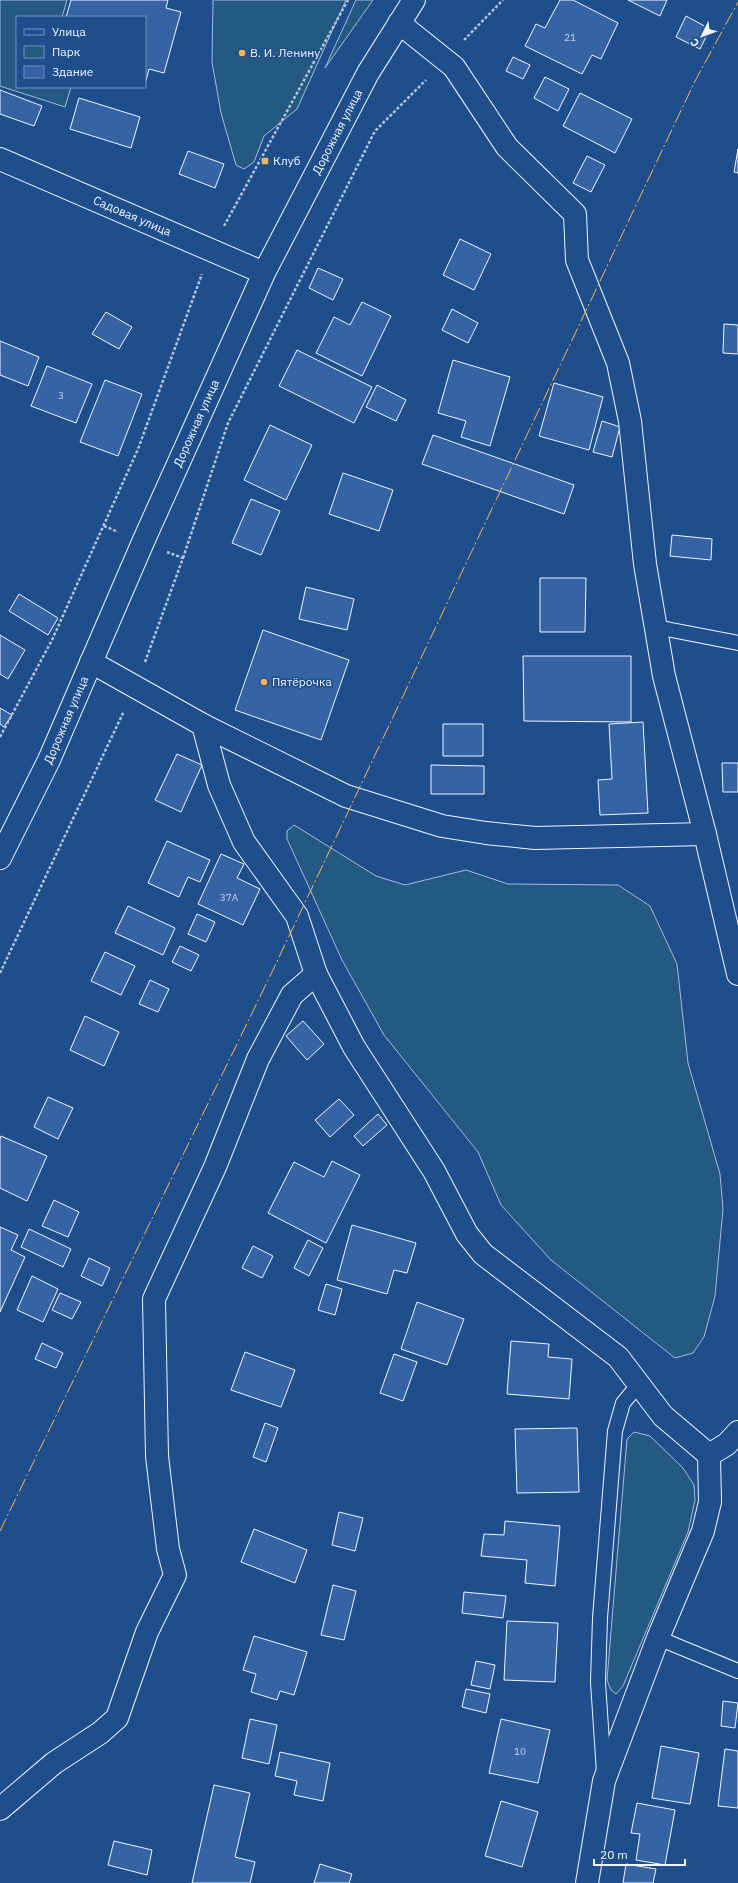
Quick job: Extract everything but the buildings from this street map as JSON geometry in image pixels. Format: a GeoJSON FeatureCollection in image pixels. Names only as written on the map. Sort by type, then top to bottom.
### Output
{"type":"FeatureCollection","features":[{"type":"Feature","properties":{"kind":"street","name":"Дорожная улица"},"geometry":{"type":"LineString","coordinates":[[0,858],[49,760],[143,542],[264,273],[368,73],[414,0]]}},
{"type":"Feature","properties":{"kind":"street"},"geometry":{"type":"LineString","coordinates":[[400,23],[454,67],[507,147],[576,214],[577,260],[618,363],[630,421],[645,564],[664,676],[705,834],[738,974]]}},
{"type":"Feature","properties":{"kind":"street","name":"Садовая улица"},"geometry":{"type":"LineString","coordinates":[[0,159],[264,273]]}},
{"type":"Feature","properties":{"kind":"street"},"geometry":{"type":"LineString","coordinates":[[91,662],[203,725],[346,796],[442,826],[486,834],[534,838],[705,834]]}},
{"type":"Feature","properties":{"kind":"street"},"geometry":{"type":"LineString","coordinates":[[203,725],[219,785],[244,842],[297,916],[316,974],[354,1047],[434,1171],[466,1234],[483,1254],[618,1357],[663,1416],[709,1454],[710,1502],[703,1531],[658,1638],[604,1781],[587,1883]]}},
{"type":"Feature","properties":{"kind":"street"},"geometry":{"type":"LineString","coordinates":[[0,1809],[54,1763],[100,1733],[117,1718],[147,1632],[175,1575],[168,1549],[157,1456],[154,1300],[215,1167],[258,1059],[292,996],[316,974]]}},
{"type":"Feature","properties":{"kind":"street"},"geometry":{"type":"LineString","coordinates":[[709,1454],[727,1444],[738,1432]]}},
{"type":"Feature","properties":{"kind":"lane"},"geometry":{"type":"LineString","coordinates":[[656,627],[738,643]]}},
{"type":"Feature","properties":{"kind":"lane"},"geometry":{"type":"LineString","coordinates":[[604,1781],[598,1682],[600,1618],[616,1431],[623,1403],[639,1384]]}},
{"type":"Feature","properties":{"kind":"lane"},"geometry":{"type":"LineString","coordinates":[[658,1638],[738,1671]]}},
{"type":"Feature","properties":{"kind":"path"},"geometry":{"type":"LineString","coordinates":[[0,737],[12,718],[52,640],[138,449],[211,250],[348,0]]}},
{"type":"Feature","properties":{"kind":"path"},"geometry":{"type":"LineString","coordinates":[[0,972],[136,687],[183,558],[228,423],[375,131],[503,0]]}},
{"type":"Feature","properties":{"kind":"path"},"geometry":{"type":"LineString","coordinates":[[104,526],[183,558]]}},
{"type":"Feature","properties":{"kind":"green space"},"geometry":{"type":"Polygon","coordinates":[[[0,0],[67,0],[62,16],[16,16],[16,88],[71,88],[65,107],[0,86],[0,0]]]}},
{"type":"Feature","properties":{"kind":"green space"},"geometry":{"type":"Polygon","coordinates":[[[213,0],[346,0],[297,109],[264,136],[254,162],[244,169],[236,165],[221,113],[212,62],[213,0]]]}},
{"type":"Feature","properties":{"kind":"green space"},"geometry":{"type":"Polygon","coordinates":[[[356,0],[373,0],[325,68],[356,0]]]}},
{"type":"Feature","properties":{"kind":"green space"},"geometry":{"type":"Polygon","coordinates":[[[294,825],[376,876],[405,885],[466,870],[508,884],[618,885],[650,906],[677,964],[688,1063],[720,1174],[723,1209],[715,1296],[704,1337],[693,1353],[675,1358],[551,1260],[501,1205],[478,1152],[384,1035],[342,960],[287,839],[287,831],[294,825]]]}},
{"type":"Feature","properties":{"kind":"green space"},"geometry":{"type":"Polygon","coordinates":[[[634,1432],[650,1436],[683,1468],[694,1485],[695,1500],[688,1532],[623,1686],[616,1694],[611,1690],[607,1680],[627,1439],[634,1432]]]}},
{"type":"Feature","properties":{"kind":"power"},"geometry":{"type":"LineString","coordinates":[[0,1531],[272,972],[695,81],[738,2]]}},
{"type":"Feature","properties":{"kind":"place","name":"В. И. Ленину"},"geometry":{"type":"Point","coordinates":[242,53]}},
{"type":"Feature","properties":{"kind":"place","name":"Клуб"},"geometry":{"type":"Point","coordinates":[265,161]}},
{"type":"Feature","properties":{"kind":"place","name":"Пятёрочка"},"geometry":{"type":"Point","coordinates":[264,682]}}]}
